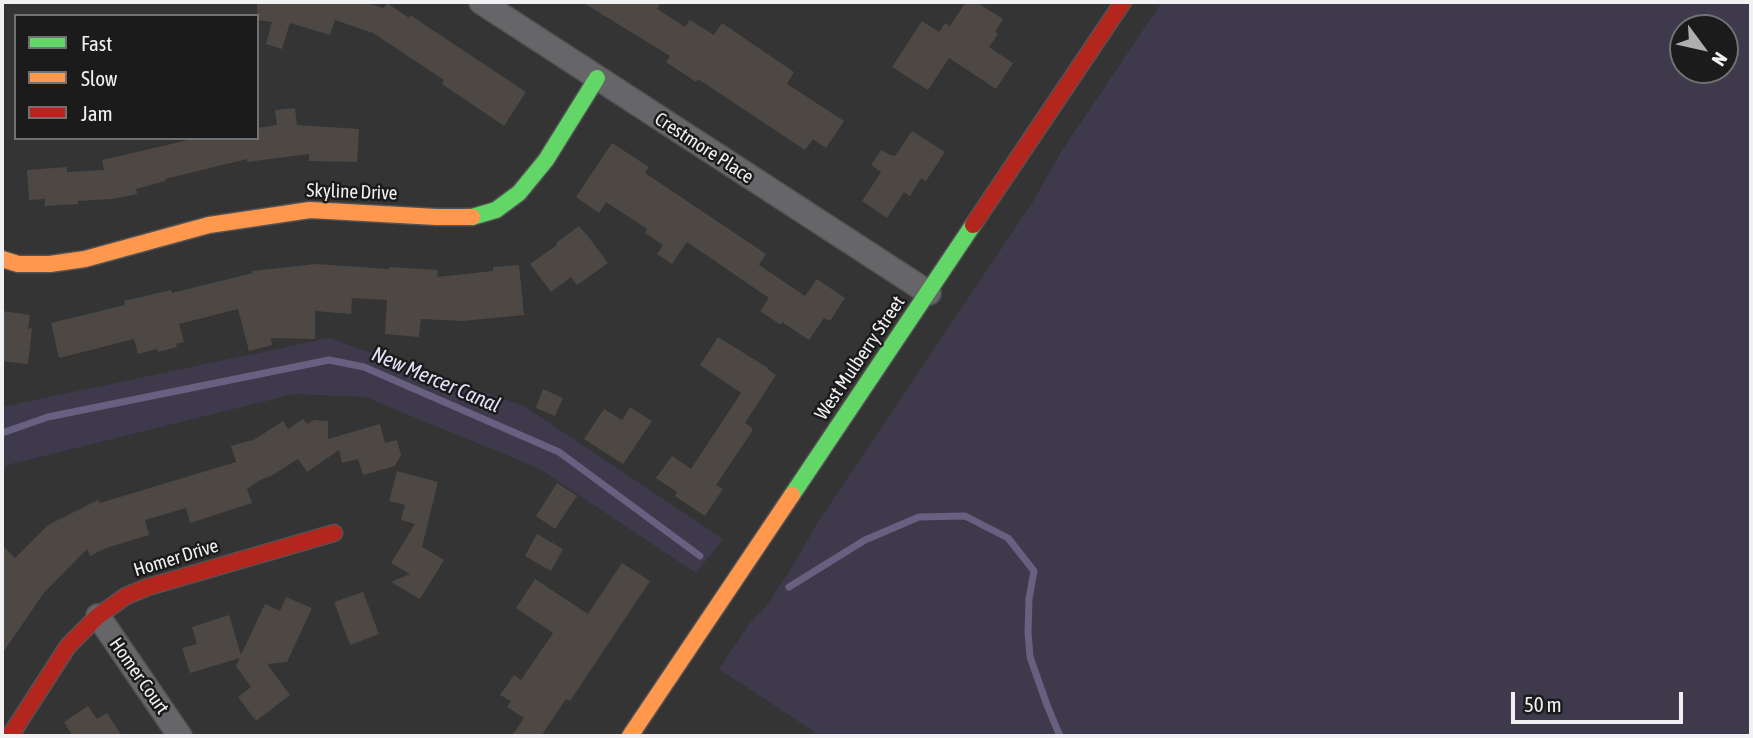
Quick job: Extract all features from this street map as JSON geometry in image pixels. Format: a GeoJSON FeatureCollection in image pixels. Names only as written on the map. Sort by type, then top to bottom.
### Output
{"type":"FeatureCollection","features":[{"type":"Feature","properties":{"kind":"street","name":"Crestmore Place"},"geometry":{"type":"LineString","coordinates":[[481,2],[929,293]]}},
{"type":"Feature","properties":{"kind":"street","name":"West Mulberry Street"},"geometry":{"type":"LineString","coordinates":[[630,736],[1123,2]]}},
{"type":"Feature","properties":{"kind":"street","name":"Skyline Drive"},"geometry":{"type":"LineString","coordinates":[[2,259],[18,264],[50,264],[85,258],[209,225],[310,210],[474,217],[496,209],[519,192],[546,160],[597,78]]}},
{"type":"Feature","properties":{"kind":"street","name":"Homer Drive"},"geometry":{"type":"LineString","coordinates":[[10,736],[68,646],[98,616],[126,596],[148,587],[334,533]]}},
{"type":"Feature","properties":{"kind":"street","name":"Homer Court"},"geometry":{"type":"LineString","coordinates":[[98,616],[180,736]]}},
{"type":"Feature","properties":{"kind":"shaded area"},"geometry":{"type":"Polygon","coordinates":[[[1162,2],[1751,2],[1751,736],[821,736],[719,669],[793,566],[816,525],[1034,200],[1061,152],[1162,2]]]}},
{"type":"Feature","properties":{"kind":"shaded area"},"geometry":{"type":"Polygon","coordinates":[[[329,338],[524,406],[723,539],[696,573],[538,468],[365,397],[294,394],[7,465],[2,471],[2,407],[329,338]]]}},
{"type":"Feature","properties":{"kind":"building"},"geometry":{"type":"Polygon","coordinates":[[[257,2],[363,2],[384,8],[387,3],[409,18],[410,15],[526,92],[504,126],[442,84],[444,80],[373,33],[335,20],[330,35],[290,23],[282,49],[266,44],[272,22],[259,20],[257,2]]]}},
{"type":"Feature","properties":{"kind":"building"},"geometry":{"type":"Polygon","coordinates":[[[582,2],[661,2],[657,9],[685,27],[690,20],[714,35],[722,23],[794,72],[787,84],[844,121],[826,148],[813,139],[805,150],[698,79],[696,82],[666,62],[670,56],[582,2]]]}},
{"type":"Feature","properties":{"kind":"building"},"geometry":{"type":"Polygon","coordinates":[[[966,2],[976,2],[1003,19],[995,32],[998,34],[989,47],[1013,63],[996,89],[949,58],[928,90],[892,67],[922,21],[939,32],[945,23],[950,26],[966,2]]]}},
{"type":"Feature","properties":{"kind":"building"},"geometry":{"type":"Polygon","coordinates":[[[295,108],[297,125],[359,129],[357,162],[309,161],[309,154],[247,162],[247,159],[165,179],[136,189],[137,194],[112,199],[45,206],[45,199],[29,200],[27,170],[67,167],[67,172],[104,170],[102,160],[188,140],[259,140],[259,128],[277,125],[275,110],[295,108]]]}},
{"type":"Feature","properties":{"kind":"building"},"geometry":{"type":"Polygon","coordinates":[[[912,131],[945,152],[926,181],[921,178],[910,196],[904,192],[887,218],[862,201],[881,172],[871,165],[881,150],[895,156],[912,131]]]}},
{"type":"Feature","properties":{"kind":"building"},"geometry":{"type":"Polygon","coordinates":[[[612,143],[649,167],[645,173],[766,254],[759,265],[805,296],[817,279],[845,298],[830,321],[824,318],[809,340],[760,311],[769,298],[687,242],[672,264],[657,254],[663,245],[645,233],[647,229],[606,202],[599,213],[576,197],[612,143]]]}},
{"type":"Feature","properties":{"kind":"building"},"geometry":{"type":"Polygon","coordinates":[[[579,226],[608,263],[577,285],[571,277],[551,292],[530,264],[579,226]]]}},
{"type":"Feature","properties":{"kind":"building"},"geometry":{"type":"Polygon","coordinates":[[[316,264],[438,270],[437,277],[493,271],[493,267],[519,265],[524,315],[462,321],[421,319],[419,337],[385,334],[387,300],[352,298],[351,314],[315,311],[315,339],[271,338],[272,345],[249,351],[238,309],[179,324],[184,342],[176,344],[177,347],[138,354],[134,339],[59,358],[51,323],[125,305],[124,301],[171,290],[172,293],[253,273],[252,271],[316,264]]]}},
{"type":"Feature","properties":{"kind":"building"},"geometry":{"type":"Polygon","coordinates":[[[2,311],[30,315],[28,329],[32,328],[28,364],[2,361],[2,311]]]}},
{"type":"Feature","properties":{"kind":"building"},"geometry":{"type":"Polygon","coordinates":[[[718,337],[776,375],[745,423],[753,430],[716,485],[723,489],[705,516],[675,496],[677,492],[656,478],[672,456],[691,469],[741,393],[700,365],[718,337]]]}},
{"type":"Feature","properties":{"kind":"building"},"geometry":{"type":"Polygon","coordinates":[[[543,389],[563,398],[555,416],[536,408],[543,389]]]}},
{"type":"Feature","properties":{"kind":"building"},"geometry":{"type":"Polygon","coordinates":[[[630,407],[652,421],[623,464],[584,439],[604,409],[622,420],[630,407]]]}},
{"type":"Feature","properties":{"kind":"building"},"geometry":{"type":"Polygon","coordinates":[[[303,419],[307,424],[314,420],[328,421],[328,439],[380,424],[385,443],[397,440],[401,455],[395,466],[363,475],[358,459],[342,463],[339,450],[307,472],[298,459],[247,489],[252,503],[190,523],[186,508],[145,520],[149,535],[106,548],[90,556],[87,549],[43,594],[2,654],[2,545],[15,558],[48,525],[98,500],[100,503],[236,462],[231,446],[252,441],[283,421],[288,429],[303,419]]]}},
{"type":"Feature","properties":{"kind":"building"},"geometry":{"type":"Polygon","coordinates":[[[397,471],[438,482],[422,547],[444,560],[420,599],[391,582],[410,574],[391,563],[415,524],[401,520],[405,505],[389,501],[397,471]]]}},
{"type":"Feature","properties":{"kind":"building"},"geometry":{"type":"Polygon","coordinates":[[[557,483],[577,496],[555,529],[536,516],[557,483]]]}},
{"type":"Feature","properties":{"kind":"building"},"geometry":{"type":"Polygon","coordinates":[[[537,534],[563,549],[551,571],[525,556],[537,534]]]}},
{"type":"Feature","properties":{"kind":"building"},"geometry":{"type":"Polygon","coordinates":[[[622,563],[650,581],[570,701],[566,699],[541,736],[512,736],[524,718],[507,707],[511,701],[500,695],[514,675],[521,680],[553,633],[516,608],[535,579],[588,614],[622,563]]]}},
{"type":"Feature","properties":{"kind":"building"},"geometry":{"type":"Polygon","coordinates":[[[363,592],[379,634],[350,645],[334,602],[363,592]]]}},
{"type":"Feature","properties":{"kind":"building"},"geometry":{"type":"Polygon","coordinates":[[[286,597],[312,608],[287,662],[267,664],[290,695],[256,721],[238,697],[251,687],[236,666],[240,658],[190,673],[182,648],[197,644],[192,627],[229,615],[241,655],[265,604],[280,611],[286,597]]]}},
{"type":"Feature","properties":{"kind":"building"},"geometry":{"type":"Polygon","coordinates":[[[88,706],[97,719],[107,713],[122,736],[71,736],[64,722],[88,706]]]}},
{"type":"Feature","properties":{"kind":"waterway","name":"New Mercer Canal"},"geometry":{"type":"LineString","coordinates":[[2,433],[48,417],[329,360],[364,367],[559,452],[700,556]]}},
{"type":"Feature","properties":{"kind":"waterway","name":"New Mercer Canal"},"geometry":{"type":"LineString","coordinates":[[789,587],[865,540],[919,517],[965,516],[1008,538],[1034,571],[1029,599],[1030,657],[1060,736]]}},
{"type":"Feature","properties":{"kind":"traffic: fast"},"geometry":{"type":"LineString","coordinates":[[472,217],[496,210],[519,193],[546,160],[597,78]]}},
{"type":"Feature","properties":{"kind":"traffic: fast"},"geometry":{"type":"LineString","coordinates":[[792,495],[973,225]]}},
{"type":"Feature","properties":{"kind":"traffic: slow"},"geometry":{"type":"LineString","coordinates":[[2,259],[18,264],[50,264],[85,259],[209,225],[310,210],[472,217]]}},
{"type":"Feature","properties":{"kind":"traffic: slow"},"geometry":{"type":"LineString","coordinates":[[630,736],[792,495]]}},
{"type":"Feature","properties":{"kind":"traffic: jam"},"geometry":{"type":"LineString","coordinates":[[973,225],[1123,2]]}},
{"type":"Feature","properties":{"kind":"traffic: jam"},"geometry":{"type":"LineString","coordinates":[[10,736],[68,646],[98,616],[126,596],[148,587],[334,533]]}}]}
